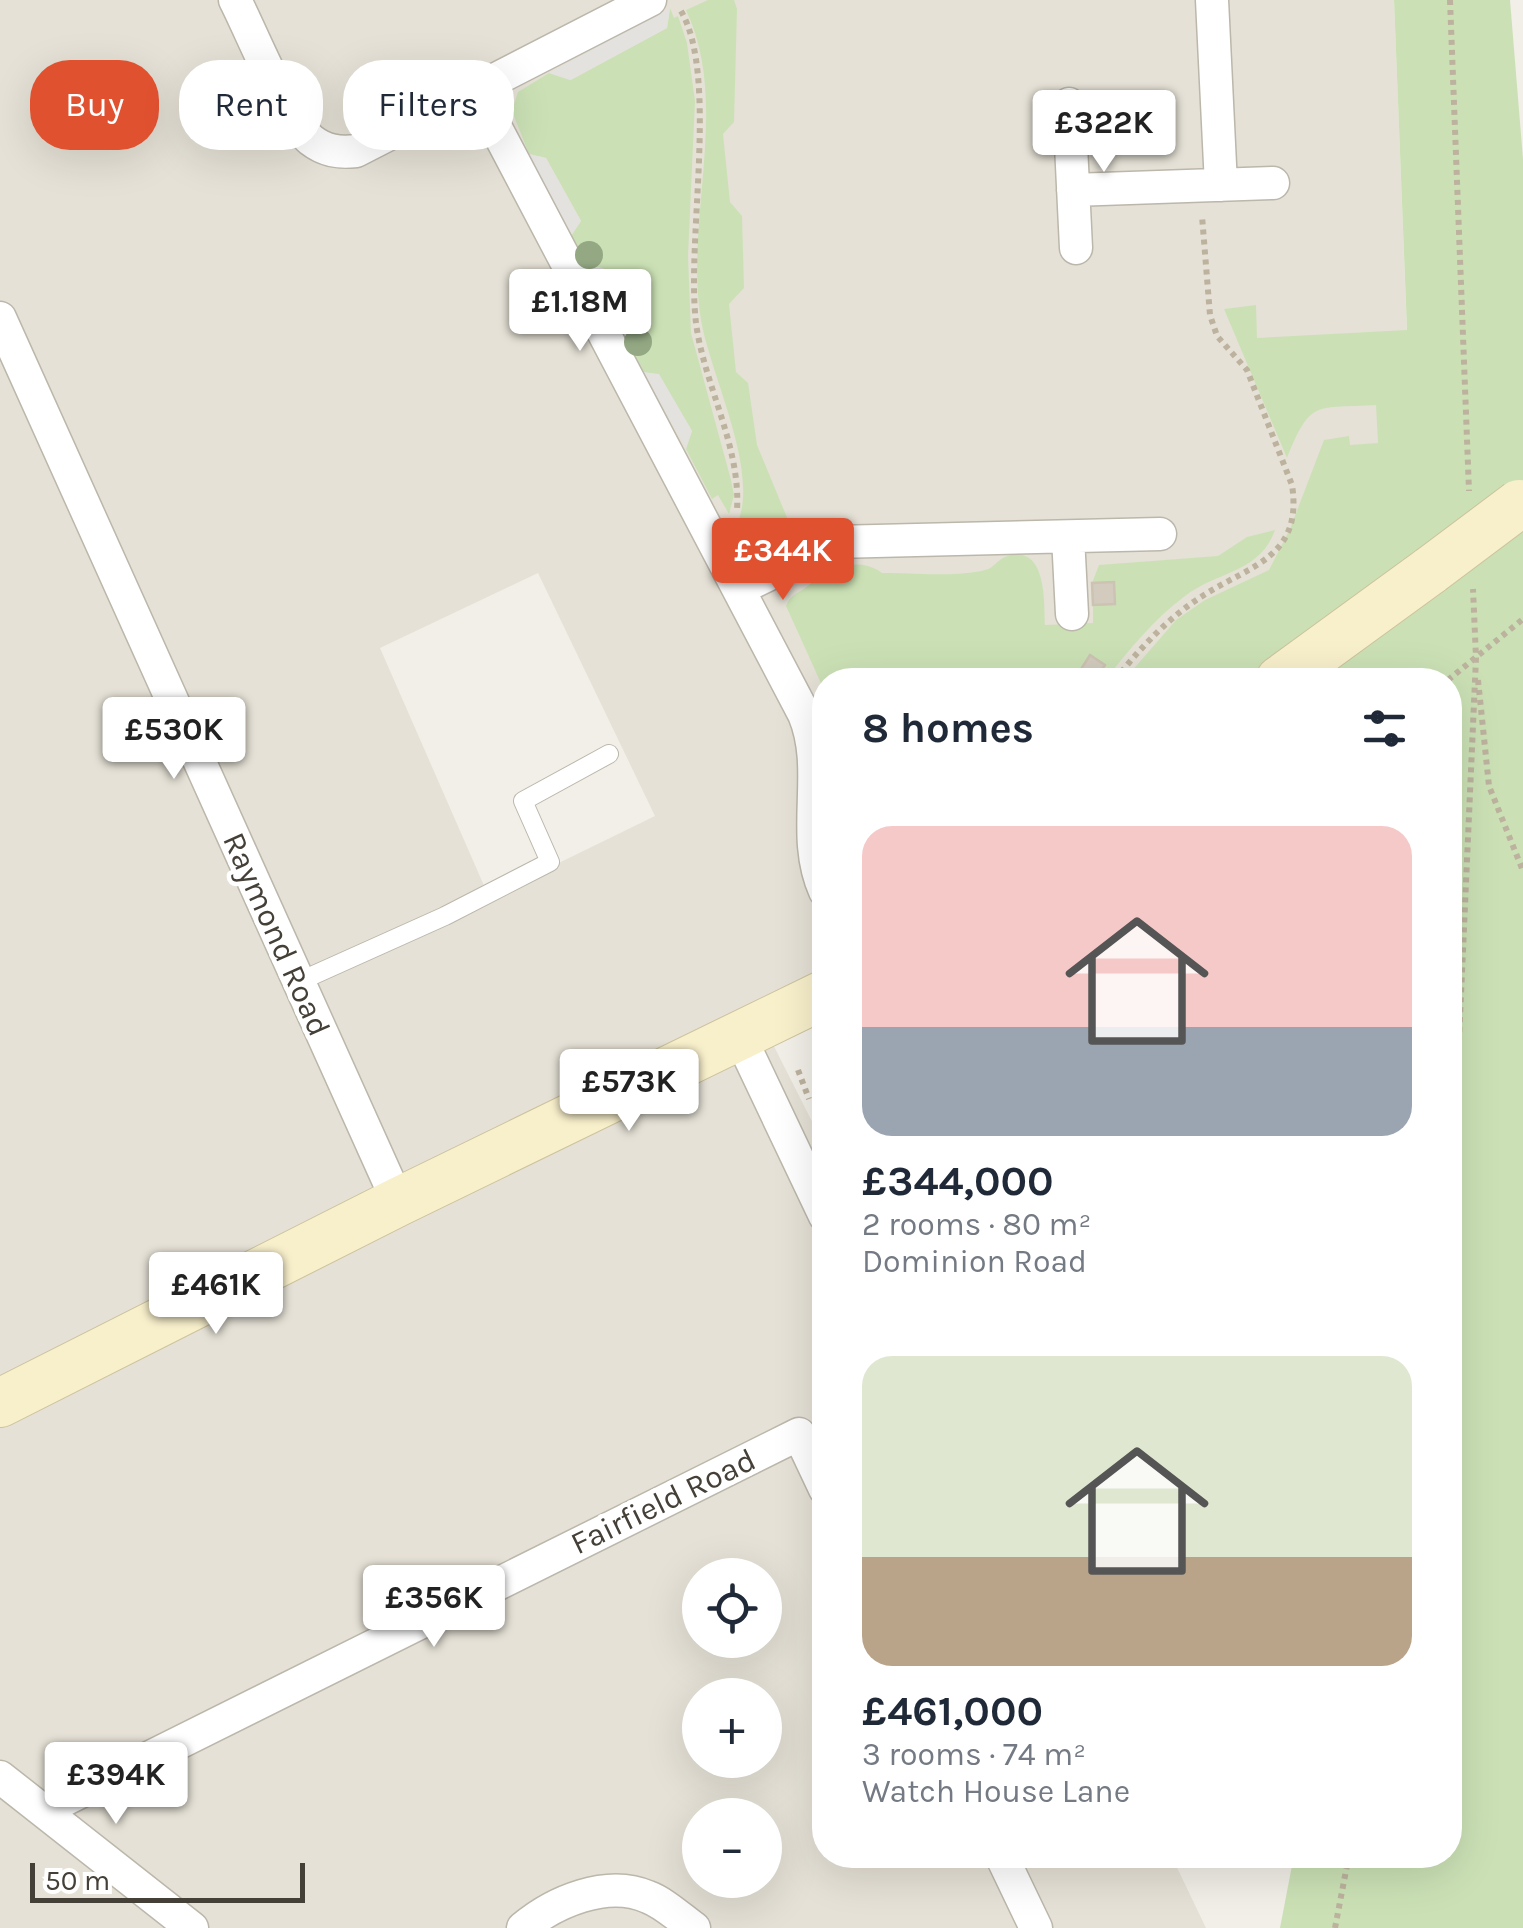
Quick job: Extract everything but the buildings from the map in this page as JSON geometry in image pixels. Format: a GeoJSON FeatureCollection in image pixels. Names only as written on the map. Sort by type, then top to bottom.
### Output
{"type":"FeatureCollection","features":[{"type":"Feature","properties":{"kind":"street"},"geometry":{"type":"LineString","coordinates":[[236,0],[300,127],[326,149],[358,150]]}},
{"type":"Feature","properties":{"kind":"street"},"geometry":{"type":"LineString","coordinates":[[514,70],[650,0]]}},
{"type":"Feature","properties":{"kind":"street"},"geometry":{"type":"LineString","coordinates":[[1210,186],[1212,0]]}},
{"type":"Feature","properties":{"kind":"street"},"geometry":{"type":"LineString","coordinates":[[1069,104],[1076,248]]}},
{"type":"Feature","properties":{"kind":"street"},"geometry":{"type":"LineString","coordinates":[[508,150],[739,589],[812,737]]}},
{"type":"Feature","properties":{"kind":"street"},"geometry":{"type":"LineString","coordinates":[[1074,190],[1273,183]]}},
{"type":"Feature","properties":{"kind":"street","name":"Raymond Road"},"geometry":{"type":"LineString","coordinates":[[4,328],[398,1202]]}},
{"type":"Feature","properties":{"kind":"street"},"geometry":{"type":"LineString","coordinates":[[1299,668],[1452,574],[1521,503]]}},
{"type":"Feature","properties":{"kind":"street"},"geometry":{"type":"LineString","coordinates":[[739,589],[835,542],[1160,534]]}},
{"type":"Feature","properties":{"kind":"street"},"geometry":{"type":"LineString","coordinates":[[1068,536],[1072,614]]}},
{"type":"Feature","properties":{"kind":"street"},"geometry":{"type":"LineString","coordinates":[[0,1403],[398,1202],[812,1001]]}},
{"type":"Feature","properties":{"kind":"street"},"geometry":{"type":"LineString","coordinates":[[740,1037],[812,1189]]}},
{"type":"Feature","properties":{"kind":"street","name":"Fairfield Road"},"geometry":{"type":"LineString","coordinates":[[44,1810],[812,1427]]}},
{"type":"Feature","properties":{"kind":"street"},"geometry":{"type":"LineString","coordinates":[[0,1777],[192,1928]]}},
{"type":"Feature","properties":{"kind":"street"},"geometry":{"type":"LineString","coordinates":[[1007,1868],[1036,1928]]}},
{"type":"Feature","properties":{"kind":"street"},"geometry":{"type":"LineString","coordinates":[[523,1928],[568,1898],[626,1892],[648,1896],[694,1928]]}},
{"type":"Feature","properties":{"kind":"lane"},"geometry":{"type":"LineString","coordinates":[[298,982],[444,916],[550,862],[523,801],[609,754]]}},
{"type":"Feature","properties":{"kind":"path"},"geometry":{"type":"LineString","coordinates":[[675,0],[688,22],[698,80],[693,267],[696,325],[732,462],[738,500],[733,518]]}},
{"type":"Feature","properties":{"kind":"path"},"geometry":{"type":"LineString","coordinates":[[1450,0],[1469,499]]}},
{"type":"Feature","properties":{"kind":"path"},"geometry":{"type":"LineString","coordinates":[[1127,668],[1168,622],[1206,594],[1268,560],[1282,540],[1295,504],[1292,484],[1248,370],[1217,336],[1210,315],[1210,186]]}},
{"type":"Feature","properties":{"kind":"path"},"geometry":{"type":"LineString","coordinates":[[1452,574],[1476,658],[1490,786],[1523,872]]}},
{"type":"Feature","properties":{"kind":"path"},"geometry":{"type":"LineString","coordinates":[[1462,669],[1523,619]]}},
{"type":"Feature","properties":{"kind":"path"},"geometry":{"type":"LineString","coordinates":[[1462,972],[1476,658]]}},
{"type":"Feature","properties":{"kind":"path"},"geometry":{"type":"LineString","coordinates":[[778,1117],[808,1102],[810,1095],[791,1056]]}},
{"type":"Feature","properties":{"kind":"path"},"geometry":{"type":"LineString","coordinates":[[1335,1928],[1347,1868]]}},
{"type":"Feature","properties":{"kind":"shaded area"},"geometry":{"type":"Polygon","coordinates":[[[0,0],[1394,0],[1414,513],[1258,668],[812,668],[812,974],[755,1009],[812,1121],[812,1868],[1177,1868],[1206,1928],[0,1928],[0,0]],[[538,573],[380,648],[489,897],[655,816],[538,573]]]}},
{"type":"Feature","properties":{"kind":"shaded area"},"geometry":{"type":"Polygon","coordinates":[[[670,8],[667,28],[570,80],[549,73],[670,8]]]}},
{"type":"Feature","properties":{"kind":"shaded area"},"geometry":{"type":"Polygon","coordinates":[[[529,154],[546,158],[581,221],[571,236],[529,154]]]}},
{"type":"Feature","properties":{"kind":"shaded area"},"geometry":{"type":"Polygon","coordinates":[[[586,266],[603,268],[633,325],[626,343],[586,266]]]}},
{"type":"Feature","properties":{"kind":"shaded area"},"geometry":{"type":"Polygon","coordinates":[[[643,372],[659,374],[692,431],[686,448],[643,372]]]}},
{"type":"Feature","properties":{"kind":"green space"},"geometry":{"type":"Polygon","coordinates":[[[708,0],[734,0],[737,9],[734,122],[723,134],[730,202],[742,216],[744,288],[729,304],[736,372],[748,383],[757,445],[793,532],[772,546],[754,546],[736,526],[742,505],[739,453],[701,320],[697,282],[705,84],[699,46],[686,10],[708,0]]]}},
{"type":"Feature","properties":{"kind":"green space"},"geometry":{"type":"Polygon","coordinates":[[[1394,0],[1510,0],[1523,159],[1523,1928],[1280,1928],[1292,1868],[1462,1868],[1462,668],[1330,668],[1417,560],[1263,668],[1134,668],[1176,620],[1205,600],[1269,570],[1290,529],[1324,440],[1349,436],[1350,445],[1378,443],[1376,405],[1328,408],[1310,416],[1287,458],[1224,309],[1256,305],[1257,338],[1407,330],[1394,0]]]}},
{"type":"Feature","properties":{"kind":"green space"},"geometry":{"type":"Polygon","coordinates":[[[670,8],[674,18],[678,16],[687,43],[695,101],[688,256],[691,333],[731,480],[734,495],[729,514],[718,495],[712,499],[686,449],[692,431],[659,375],[643,372],[627,343],[633,325],[603,268],[586,265],[571,236],[581,221],[546,158],[529,154],[514,116],[518,92],[549,73],[571,80],[667,28],[670,8]]]}},
{"type":"Feature","properties":{"kind":"green space"},"geometry":{"type":"Polygon","coordinates":[[[1275,530],[1268,544],[1249,563],[1198,588],[1174,605],[1115,668],[814,668],[786,606],[817,579],[844,566],[863,565],[882,573],[960,574],[988,569],[1005,557],[1019,555],[1029,558],[1040,576],[1045,625],[1093,623],[1093,605],[1115,603],[1114,582],[1092,583],[1099,565],[1218,556],[1247,537],[1275,530]]]}}]}
